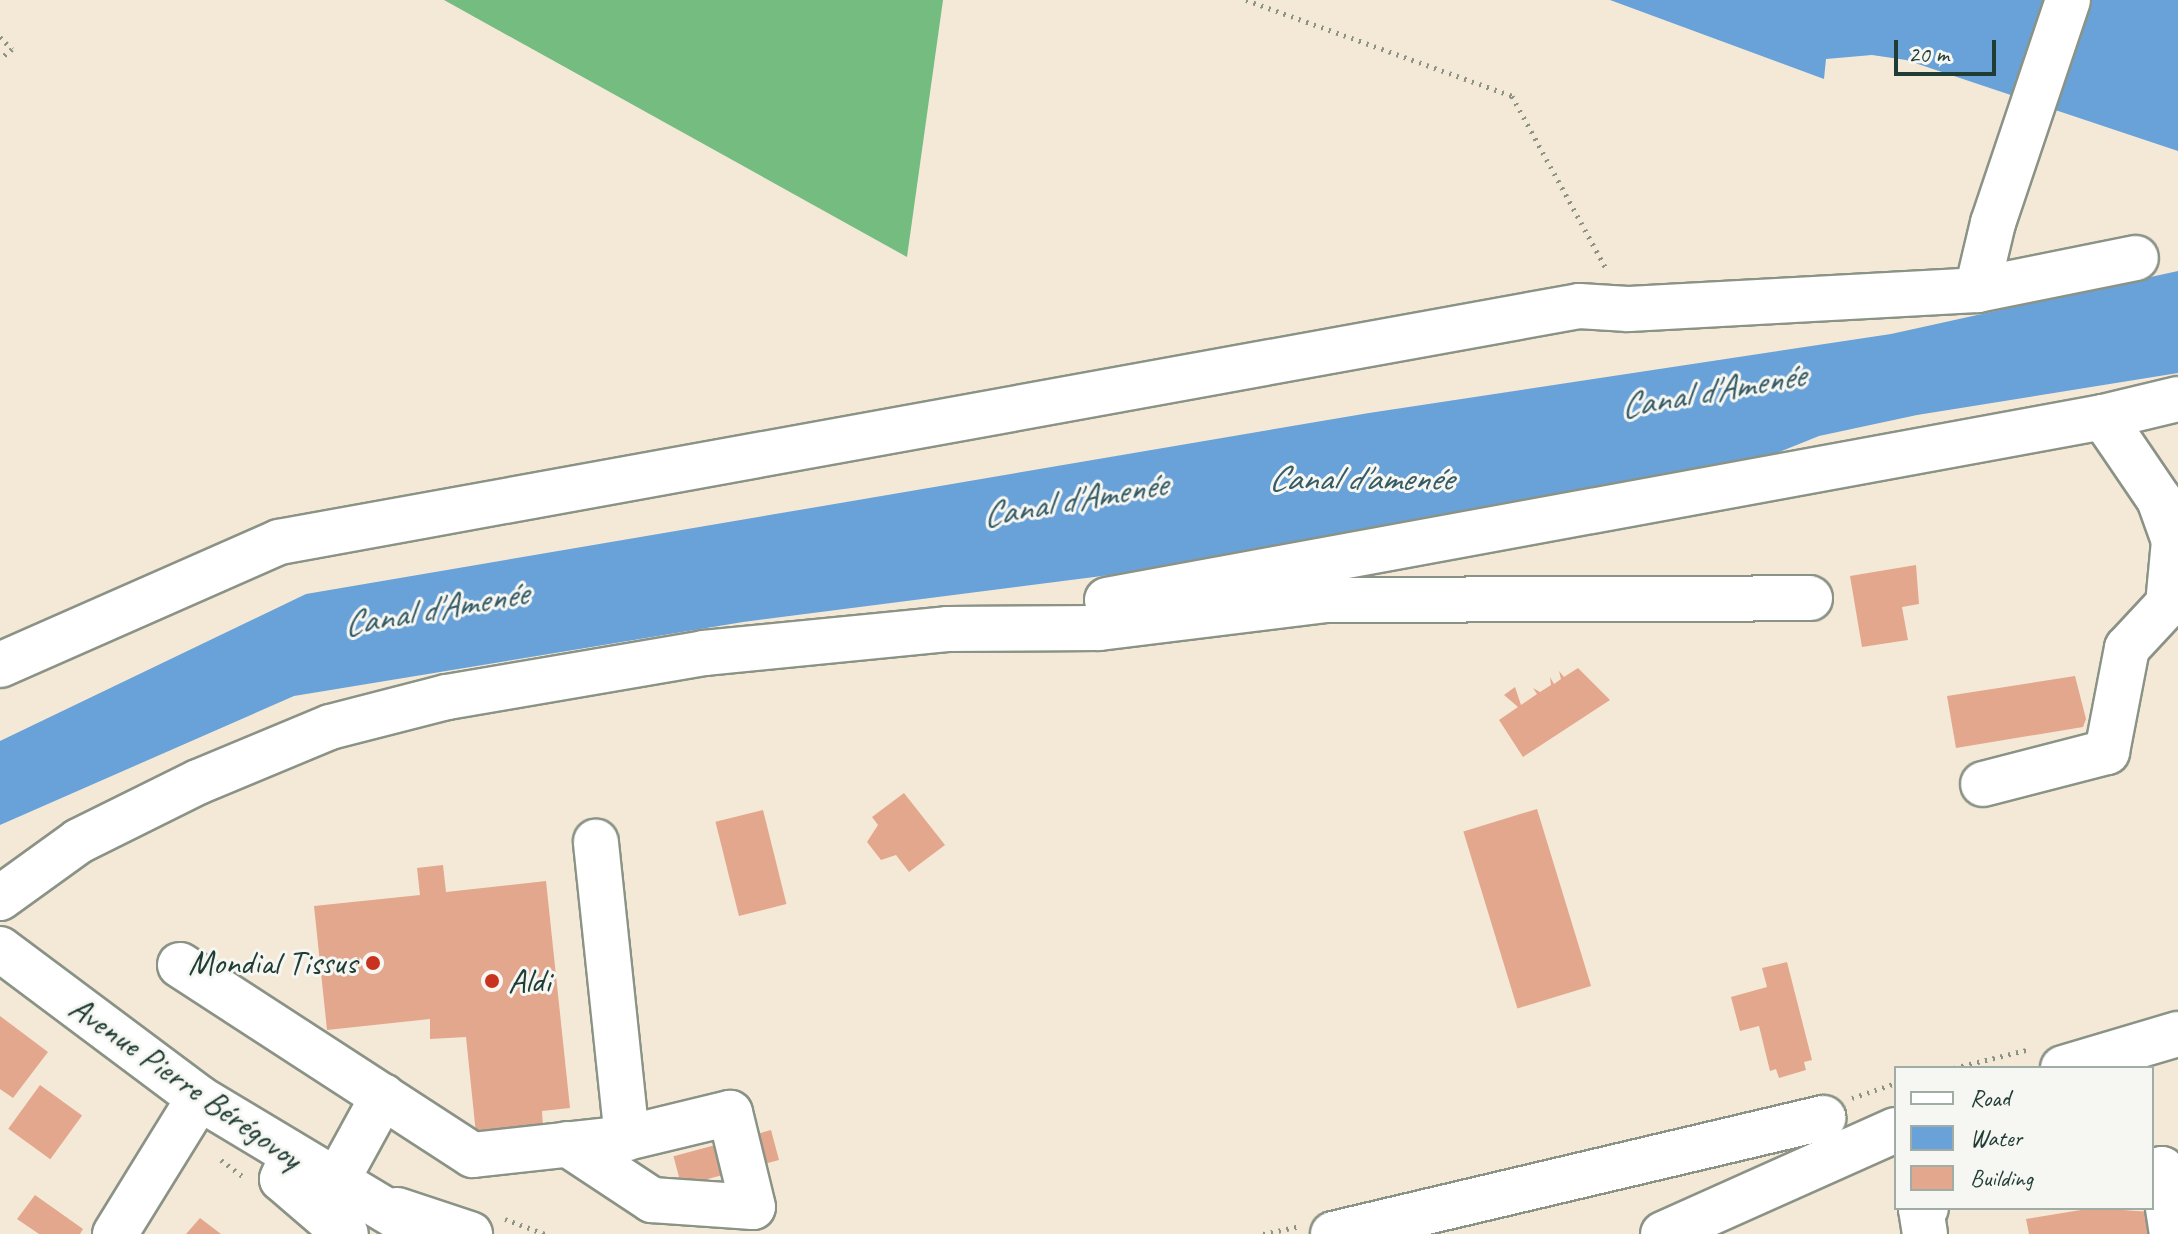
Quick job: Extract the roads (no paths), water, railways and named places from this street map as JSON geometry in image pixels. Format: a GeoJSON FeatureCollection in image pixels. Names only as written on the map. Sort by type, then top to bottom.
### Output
{"type":"FeatureCollection","features":[{"type":"Feature","properties":{"kind":"main road"},"geometry":{"type":"LineString","coordinates":[[1977,290],[1993,223],[2028,128],[2068,0]]}},
{"type":"Feature","properties":{"kind":"main road"},"geometry":{"type":"LineString","coordinates":[[0,665],[279,542],[1579,306],[1628,309],[1977,290],[2136,258]]}},
{"type":"Feature","properties":{"kind":"main road"},"geometry":{"type":"LineString","coordinates":[[0,898],[79,841],[198,782],[330,727],[447,697],[704,653],[947,629],[2103,417],[2178,399]]}},
{"type":"Feature","properties":{"kind":"main road"},"geometry":{"type":"LineString","coordinates":[[1983,784],[2107,752],[2127,648],[2168,604],[2174,541],[2159,499],[2103,417]]}},
{"type":"Feature","properties":{"kind":"main road"},"geometry":{"type":"LineString","coordinates":[[947,629],[1099,628],[1327,600],[1810,598]]}},
{"type":"Feature","properties":{"kind":"main road"},"geometry":{"type":"LineString","coordinates":[[596,842],[627,1138]]}},
{"type":"Feature","properties":{"kind":"main road","name":"Avenue Pierre Bérégovoy"},"geometry":{"type":"LineString","coordinates":[[0,949],[199,1098],[291,1158],[378,1204]]}},
{"type":"Feature","properties":{"kind":"main road"},"geometry":{"type":"LineString","coordinates":[[180,965],[473,1155],[567,1144],[627,1138],[730,1113],[753,1207],[652,1200],[567,1144]]}},
{"type":"Feature","properties":{"kind":"main road"},"geometry":{"type":"LineString","coordinates":[[2070,1066],[2178,1034]]}},
{"type":"Feature","properties":{"kind":"main road"},"geometry":{"type":"LineString","coordinates":[[336,1182],[383,1096]]}},
{"type":"Feature","properties":{"kind":"main road"},"geometry":{"type":"LineString","coordinates":[[115,1234],[199,1098]]}},
{"type":"Feature","properties":{"kind":"main road"},"geometry":{"type":"LineString","coordinates":[[1333,1234],[1823,1118]]}},
{"type":"Feature","properties":{"kind":"main road"},"geometry":{"type":"LineString","coordinates":[[1663,1234],[1894,1131]]}},
{"type":"Feature","properties":{"kind":"main road"},"geometry":{"type":"LineString","coordinates":[[291,1158],[282,1179],[346,1234]]}},
{"type":"Feature","properties":{"kind":"main road"},"geometry":{"type":"LineString","coordinates":[[2154,1171],[2162,1169],[2172,1234]]}},
{"type":"Feature","properties":{"kind":"main road"},"geometry":{"type":"LineString","coordinates":[[378,1204],[485,1226]]}},
{"type":"Feature","properties":{"kind":"main road"},"geometry":{"type":"LineString","coordinates":[[378,1204],[425,1234]]}},
{"type":"Feature","properties":{"kind":"main road"},"geometry":{"type":"LineString","coordinates":[[1921,1210],[1925,1234]]}},
{"type":"Feature","properties":{"kind":"water"},"geometry":{"type":"Polygon","coordinates":[[[1610,0],[2178,0],[2178,151],[1906,60],[1872,55],[1826,59],[1824,79],[1610,0]]]}},
{"type":"Feature","properties":{"kind":"water","name":"Canal d'amenée"},"geometry":{"type":"Polygon","coordinates":[[[2178,271],[2178,373],[1917,415],[1819,436],[1705,482],[1368,542],[743,622],[294,696],[0,825],[0,741],[306,594],[1369,413],[1891,334],[2178,271]]]}},
{"type":"Feature","properties":{"kind":"place","name":"Mondial Tissus"},"geometry":{"type":"Point","coordinates":[373,963]}},
{"type":"Feature","properties":{"kind":"place","name":"Aldi"},"geometry":{"type":"Point","coordinates":[492,981]}},
{"type":"Feature","properties":{"kind":"water label","name":"Canal d'Amenée"},"geometry":{"type":"Point","coordinates":[1712,391]}},
{"type":"Feature","properties":{"kind":"water label","name":"Canal d'Amenée"},"geometry":{"type":"Point","coordinates":[1074,500]}},
{"type":"Feature","properties":{"kind":"water label","name":"Canal d'Amenée"},"geometry":{"type":"Point","coordinates":[435,609]}}]}
